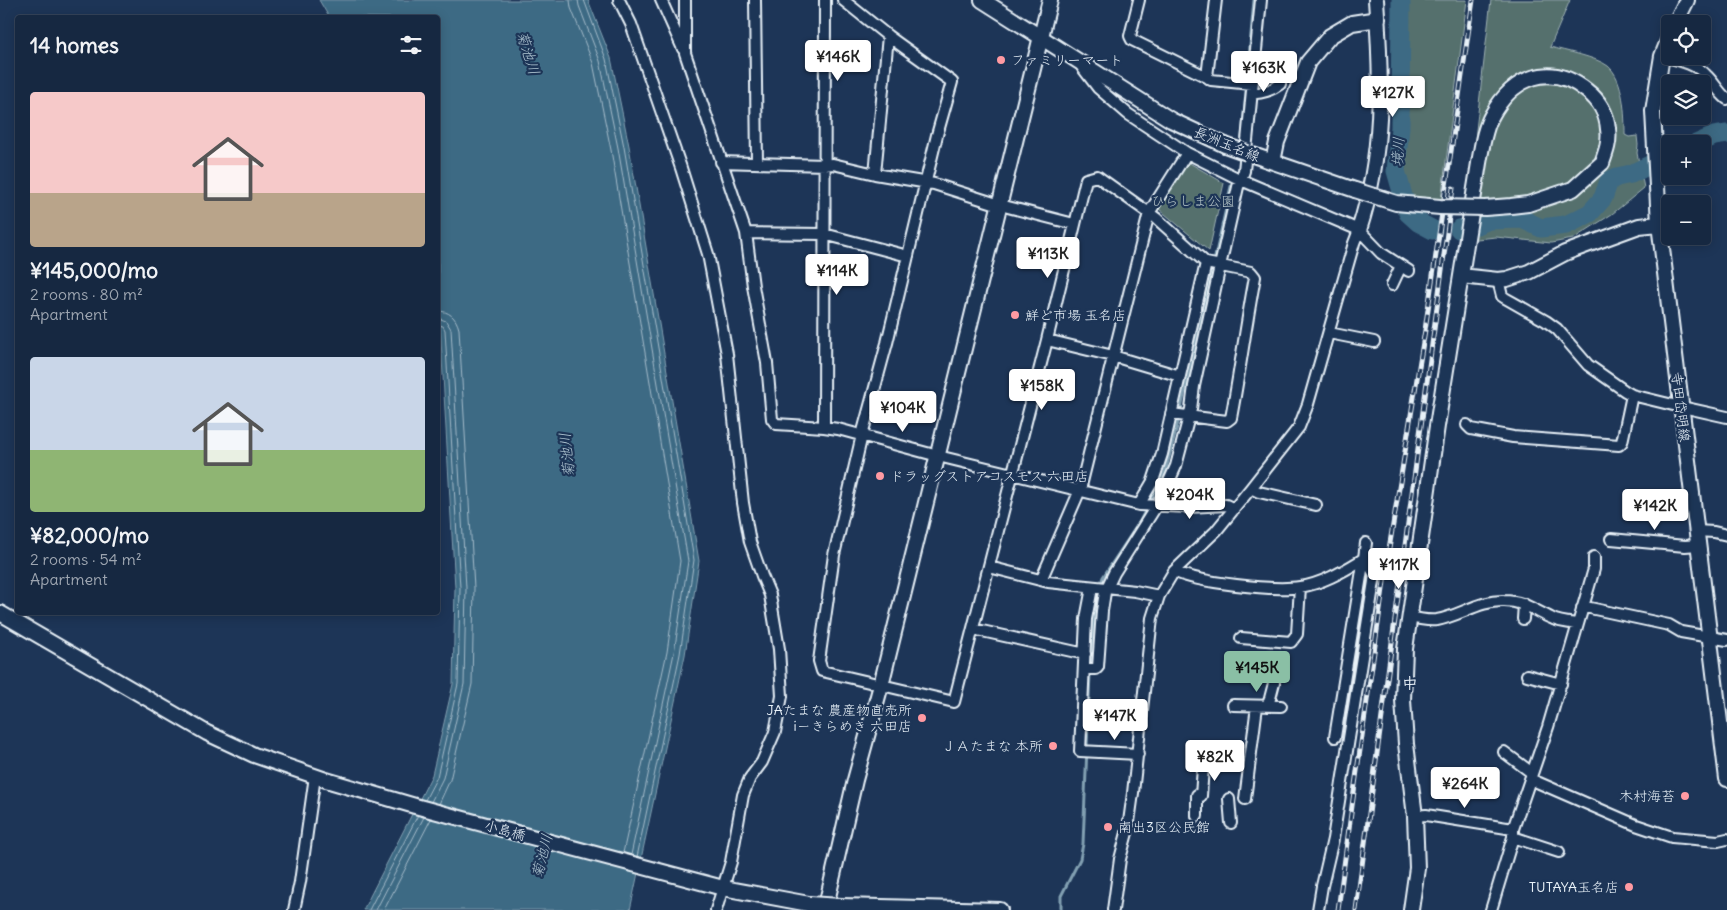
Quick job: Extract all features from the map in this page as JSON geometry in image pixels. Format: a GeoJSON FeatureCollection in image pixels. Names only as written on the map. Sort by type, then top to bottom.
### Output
{"type":"FeatureCollection","features":[{"type":"Feature","properties":{"kind":"street"},"geometry":{"type":"LineString","coordinates":[[619,0],[631,24],[682,168],[708,254],[727,354],[743,503],[750,542],[770,595],[779,648],[782,696],[775,732],[762,762],[750,778],[743,795],[731,862],[718,887],[716,910]]}},
{"type":"Feature","properties":{"kind":"street"},"geometry":{"type":"LineString","coordinates":[[660,0],[685,53],[746,233],[767,363],[772,419],[776,424],[824,426],[1012,475],[1148,506],[1189,507],[1226,505],[1234,509]]}},
{"type":"Feature","properties":{"kind":"street"},"geometry":{"type":"LineString","coordinates":[[685,0],[685,53]]}},
{"type":"Feature","properties":{"kind":"street"},"geometry":{"type":"LineString","coordinates":[[755,0],[757,163]]}},
{"type":"Feature","properties":{"kind":"street"},"geometry":{"type":"LineString","coordinates":[[824,426],[825,0]]}},
{"type":"Feature","properties":{"kind":"street"},"geometry":{"type":"LineString","coordinates":[[843,0],[888,36],[952,82],[936,135],[926,183],[862,435],[834,555],[819,662],[822,672],[954,702],[1047,340],[1086,179],[1097,176],[1149,213],[1213,264],[1251,272],[1255,276],[1242,364],[1231,418],[1226,421],[1180,416]]}},
{"type":"Feature","properties":{"kind":"street","name":"長洲玉名線"},"geometry":{"type":"LineString","coordinates":[[982,0],[1171,120],[1225,145],[1355,190],[1396,202],[1440,207],[1485,208],[1528,204],[1573,189],[1602,163],[1608,146],[1608,129],[1598,100],[1573,80],[1563,77],[1538,76],[1519,84],[1505,97],[1492,115],[1487,128],[1479,163],[1470,222],[1467,240],[1460,276],[1405,649],[1403,700],[1406,744],[1415,816],[1417,868],[1411,910]]}},
{"type":"Feature","properties":{"kind":"street"},"geometry":{"type":"LineString","coordinates":[[825,910],[855,780],[881,685],[1050,0]]}},
{"type":"Feature","properties":{"kind":"street"},"geometry":{"type":"LineString","coordinates":[[1139,0],[1130,36],[1132,40],[1211,80],[1249,86],[1259,94],[1280,84],[1282,70]]}},
{"type":"Feature","properties":{"kind":"street"},"geometry":{"type":"LineString","coordinates":[[1207,77],[1216,0]]}},
{"type":"Feature","properties":{"kind":"street"},"geometry":{"type":"LineString","coordinates":[[1148,506],[1162,497],[1176,466],[1180,416],[1180,376],[1213,264],[1244,171],[1248,140],[1249,86],[1261,0]]}},
{"type":"Feature","properties":{"kind":"street"},"geometry":{"type":"LineString","coordinates":[[1113,910],[1120,859],[1128,829],[1133,793],[1152,618],[1159,596],[1174,571],[1216,531],[1299,427],[1308,404],[1316,371],[1366,207],[1378,146],[1381,68],[1376,0]]}},
{"type":"Feature","properties":{"kind":"street"},"geometry":{"type":"LineString","coordinates":[[1680,15],[1687,0]]}},
{"type":"Feature","properties":{"kind":"street"},"geometry":{"type":"LineString","coordinates":[[1272,162],[1277,142],[1308,62],[1330,36],[1352,23],[1378,18]]}},
{"type":"Feature","properties":{"kind":"street"},"geometry":{"type":"LineString","coordinates":[[875,174],[888,36]]}},
{"type":"Feature","properties":{"kind":"street"},"geometry":{"type":"LineString","coordinates":[[1079,62],[1098,88],[1128,114],[1186,153],[1240,180],[1359,230],[1381,253],[1405,268],[1392,286]]}},
{"type":"Feature","properties":{"kind":"street","name":"寺田岱明線"},"geometry":{"type":"LineString","coordinates":[[1661,62],[1653,111],[1659,224],[1727,779]]}},
{"type":"Feature","properties":{"kind":"street"},"geometry":{"type":"LineString","coordinates":[[1690,65],[1706,74],[1720,93],[1727,98]]}},
{"type":"Feature","properties":{"kind":"street"},"geometry":{"type":"LineString","coordinates":[[1041,580],[1080,490],[1149,213],[1186,153]]}},
{"type":"Feature","properties":{"kind":"street"},"geometry":{"type":"LineString","coordinates":[[721,162],[833,164],[926,183],[1074,224]]}},
{"type":"Feature","properties":{"kind":"street"},"geometry":{"type":"LineString","coordinates":[[1460,276],[1498,280],[1529,272],[1565,254],[1639,226],[1659,224]]}},
{"type":"Feature","properties":{"kind":"street"},"geometry":{"type":"LineString","coordinates":[[746,233],[824,234],[908,256]]}},
{"type":"Feature","properties":{"kind":"street"},"geometry":{"type":"LineString","coordinates":[[1138,754],[1080,751],[1089,669],[1085,654],[1086,619],[1091,593],[1114,573],[1148,506],[1153,481],[1162,454],[1180,416],[1191,409],[1213,264]]}},
{"type":"Feature","properties":{"kind":"street"},"geometry":{"type":"LineString","coordinates":[[1498,280],[1502,296],[1557,329],[1588,365],[1632,395],[1727,417]]}},
{"type":"Feature","properties":{"kind":"street"},"geometry":{"type":"LineString","coordinates":[[1329,333],[1374,342]]}},
{"type":"Feature","properties":{"kind":"street"},"geometry":{"type":"LineString","coordinates":[[1047,340],[1113,356],[1180,376]]}},
{"type":"Feature","properties":{"kind":"street"},"geometry":{"type":"LineString","coordinates":[[1467,426],[1472,429],[1513,437],[1620,445],[1632,395]]}},
{"type":"Feature","properties":{"kind":"street"},"geometry":{"type":"LineString","coordinates":[[1251,488],[1259,492],[1316,505]]}},
{"type":"Feature","properties":{"kind":"street"},"geometry":{"type":"LineString","coordinates":[[1611,539],[1685,546],[1697,538],[1714,532],[1727,535]]}},
{"type":"Feature","properties":{"kind":"street"},"geometry":{"type":"LineString","coordinates":[[1335,737],[1366,543]]}},
{"type":"Feature","properties":{"kind":"street"},"geometry":{"type":"LineString","coordinates":[[1493,909],[1513,833],[1548,727],[1594,569],[1594,557]]}},
{"type":"Feature","properties":{"kind":"street"},"geometry":{"type":"LineString","coordinates":[[1174,571],[1192,578],[1245,586],[1300,588],[1323,581],[1362,561],[1381,560]]}},
{"type":"Feature","properties":{"kind":"street"},"geometry":{"type":"LineString","coordinates":[[1318,910],[1333,839],[1375,575],[1370,566],[1362,561]]}},
{"type":"Feature","properties":{"kind":"street"},"geometry":{"type":"LineString","coordinates":[[989,567],[1048,582],[1135,591],[1159,596]]}},
{"type":"Feature","properties":{"kind":"street"},"geometry":{"type":"LineString","coordinates":[[1089,669],[1098,667],[1102,611],[1099,587]]}},
{"type":"Feature","properties":{"kind":"street"},"geometry":{"type":"LineString","coordinates":[[1241,638],[1291,642],[1298,634],[1300,588]]}},
{"type":"Feature","properties":{"kind":"street"},"geometry":{"type":"LineString","coordinates":[[1410,617],[1435,620],[1490,602],[1505,601],[1524,604],[1552,619],[1577,624]]}},
{"type":"Feature","properties":{"kind":"street"},"geometry":{"type":"LineString","coordinates":[[1523,618],[1524,604]]}},
{"type":"Feature","properties":{"kind":"street"},"geometry":{"type":"LineString","coordinates":[[1582,608],[1650,620],[1669,625],[1681,632],[1727,640]]}},
{"type":"Feature","properties":{"kind":"street","name":"小島橋"},"geometry":{"type":"LineString","coordinates":[[0,613],[207,733],[254,755],[320,778],[416,806],[718,887],[809,904],[1000,910]]}},
{"type":"Feature","properties":{"kind":"street"},"geometry":{"type":"LineString","coordinates":[[973,629],[1085,654]]}},
{"type":"Feature","properties":{"kind":"street"},"geometry":{"type":"LineString","coordinates":[[1527,675],[1561,684]]}},
{"type":"Feature","properties":{"kind":"street"},"geometry":{"type":"LineString","coordinates":[[1268,706],[1274,683]]}},
{"type":"Feature","properties":{"kind":"street"},"geometry":{"type":"LineString","coordinates":[[1233,705],[1281,706]]}},
{"type":"Feature","properties":{"kind":"street"},"geometry":{"type":"LineString","coordinates":[[1245,799],[1257,706]]}},
{"type":"Feature","properties":{"kind":"street"},"geometry":{"type":"LineString","coordinates":[[1504,752],[1531,776],[1636,825],[1672,837],[1727,840]]}},
{"type":"Feature","properties":{"kind":"street"},"geometry":{"type":"LineString","coordinates":[[1197,816],[1203,767]]}},
{"type":"Feature","properties":{"kind":"street"},"geometry":{"type":"LineString","coordinates":[[294,910],[320,778]]}},
{"type":"Feature","properties":{"kind":"street"},"geometry":{"type":"LineString","coordinates":[[1229,799],[1231,823]]}},
{"type":"Feature","properties":{"kind":"street"},"geometry":{"type":"LineString","coordinates":[[1415,816],[1426,815],[1513,833],[1559,852]]}},
{"type":"Feature","properties":{"kind":"green space"},"geometry":{"type":"Polygon","coordinates":[[[1401,0],[1467,0],[1440,207],[1404,213],[1396,171],[1400,127],[1401,0]]]}},
{"type":"Feature","properties":{"kind":"green space"},"geometry":{"type":"Polygon","coordinates":[[[1491,0],[1570,0],[1550,47],[1588,57],[1608,66],[1613,72],[1620,89],[1624,108],[1625,135],[1629,137],[1637,136],[1637,153],[1644,188],[1612,214],[1573,239],[1551,243],[1496,237],[1467,240],[1467,208],[1491,0]]]}},
{"type":"Feature","properties":{"kind":"green space","name":"ひらしま公園"},"geometry":{"type":"Polygon","coordinates":[[[1186,161],[1224,183],[1209,251],[1159,209],[1186,161]]]}},
{"type":"Feature","properties":{"kind":"water","name":"菊池川"},"geometry":{"type":"Polygon","coordinates":[[[319,0],[588,0],[611,58],[629,146],[699,561],[685,655],[630,910],[363,910],[432,775],[453,684],[455,588],[440,322],[440,15],[328,15],[319,0]]]}},
{"type":"Feature","properties":{"kind":"waterway"},"geometry":{"type":"LineString","coordinates":[[1242,138],[1254,0]]}},
{"type":"Feature","properties":{"kind":"waterway","name":"境川"},"geometry":{"type":"LineString","coordinates":[[1401,0],[1400,127],[1396,171],[1408,213],[1418,222],[1433,230]]}},
{"type":"Feature","properties":{"kind":"waterway","name":"境川"},"geometry":{"type":"LineString","coordinates":[[1711,137],[1727,134]]}},
{"type":"Feature","properties":{"kind":"waterway","name":"境川"},"geometry":{"type":"LineString","coordinates":[[1459,229],[1489,220],[1522,219],[1541,228],[1566,225],[1590,213],[1603,198],[1609,181],[1631,174],[1661,159]]}},
{"type":"Feature","properties":{"kind":"waterway"},"geometry":{"type":"LineString","coordinates":[[1061,910],[1061,896],[1080,859],[1083,844],[1091,649],[1096,599],[1103,577],[1140,521],[1165,472],[1231,186]]}},
{"type":"Feature","properties":{"kind":"railway"},"geometry":{"type":"LineString","coordinates":[[1338,910],[1387,561],[1425,330],[1473,0]]}},
{"type":"Feature","properties":{"kind":"railway"},"geometry":{"type":"LineString","coordinates":[[1356,910],[1453,188]]}},
{"type":"Feature","properties":{"kind":"place","name":"ファミリーマート"},"geometry":{"type":"Point","coordinates":[1001,60]}},
{"type":"Feature","properties":{"kind":"place","name":"鮮ど市場 玉名店"},"geometry":{"type":"Point","coordinates":[1015,315]}},
{"type":"Feature","properties":{"kind":"place","name":"ドラッグストアコスモス 六田店"},"geometry":{"type":"Point","coordinates":[880,476]}},
{"type":"Feature","properties":{"kind":"place","name":"JAたまな 農産物直売所 i－きらめき 六田店"},"geometry":{"type":"Point","coordinates":[922,718]}},
{"type":"Feature","properties":{"kind":"place","name":"ＪＡたまな 本所"},"geometry":{"type":"Point","coordinates":[1053,746]}},
{"type":"Feature","properties":{"kind":"place","name":"木村海苔"},"geometry":{"type":"Point","coordinates":[1685,796]}},
{"type":"Feature","properties":{"kind":"place","name":"南出3区公民館"},"geometry":{"type":"Point","coordinates":[1108,827]}},
{"type":"Feature","properties":{"kind":"place","name":"TUTAYA玉名店"},"geometry":{"type":"Point","coordinates":[1629,887]}},
{"type":"Feature","properties":{"kind":"district","name":"中"},"geometry":{"type":"Point","coordinates":[1410,683]}}]}
